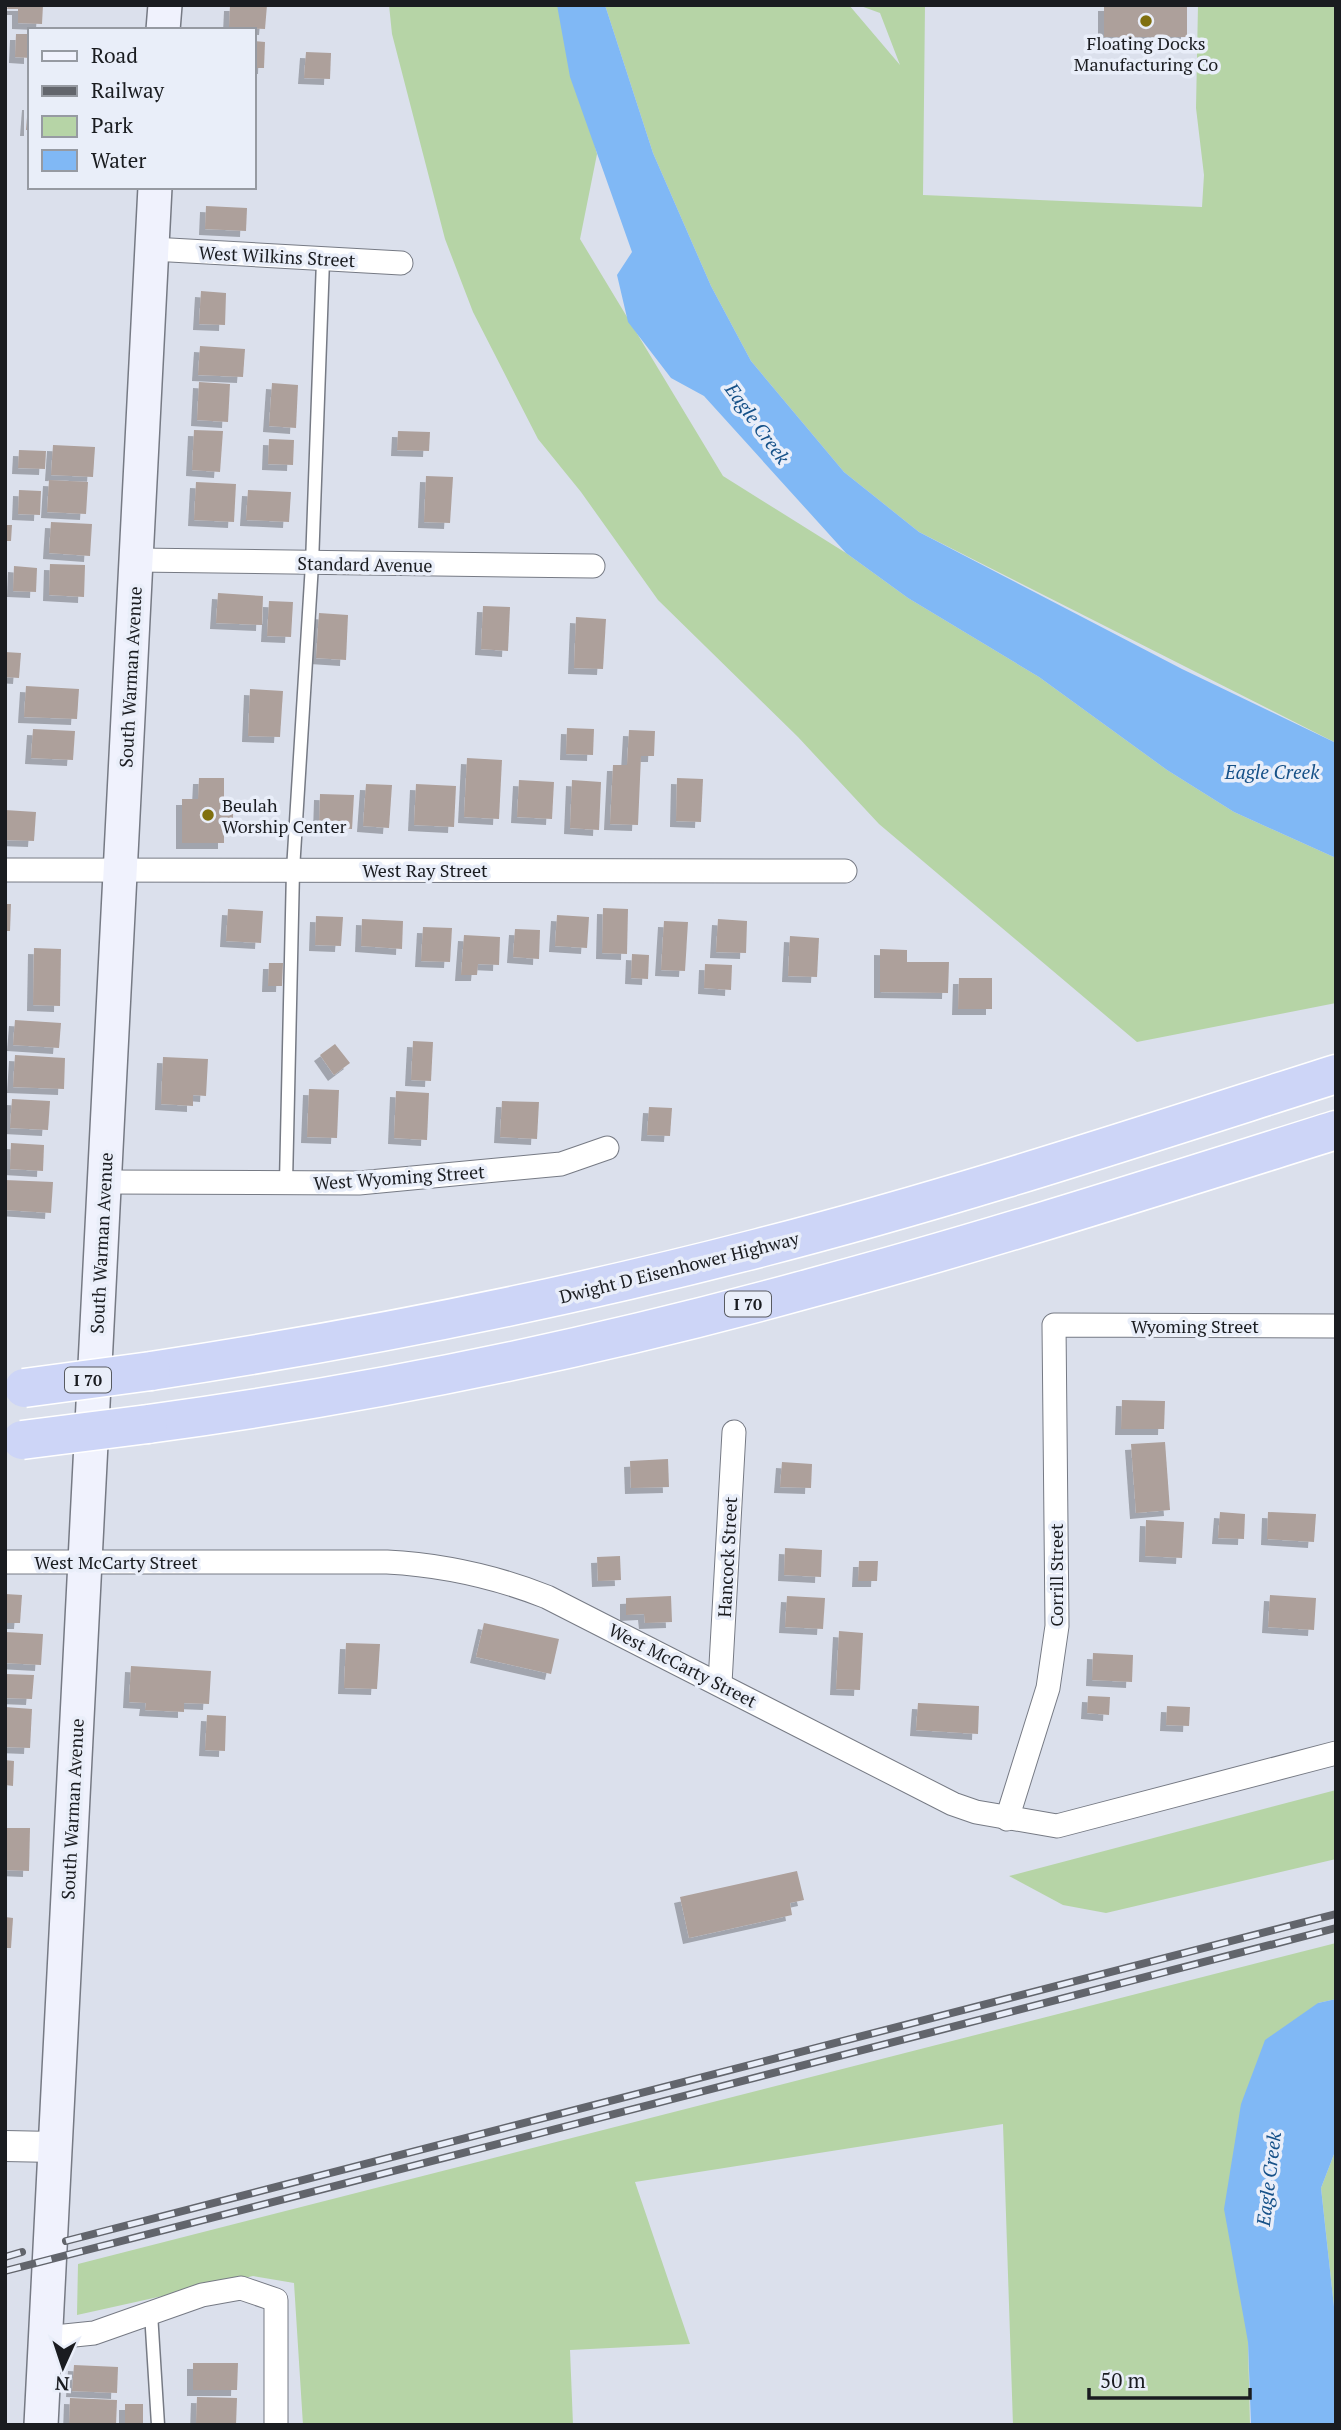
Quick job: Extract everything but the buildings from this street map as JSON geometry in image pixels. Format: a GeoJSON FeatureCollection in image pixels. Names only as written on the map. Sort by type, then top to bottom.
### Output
{"type":"FeatureCollection","features":[{"type":"Feature","properties":{"kind":"highway","name":"Dwight D Eisenhower Highway"},"geometry":{"type":"LineString","coordinates":[[15,1389],[151,1371],[492,1311],[747,1251],[957,1193],[1336,1074]]}},
{"type":"Feature","properties":{"kind":"highway","name":"I 70"},"geometry":{"type":"LineString","coordinates":[[13,1441],[311,1399],[454,1372],[694,1318],[934,1254],[1336,1130]]}},
{"type":"Feature","properties":{"kind":"main road"},"geometry":{"type":"LineString","coordinates":[[163,28],[164,5]]}},
{"type":"Feature","properties":{"kind":"main road","name":"South Warman Avenue"},"geometry":{"type":"LineString","coordinates":[[41,2425],[155,189]]}},
{"type":"Feature","properties":{"kind":"street","name":"West Wilkins Street"},"geometry":{"type":"LineString","coordinates":[[152,250],[401,263]]}},
{"type":"Feature","properties":{"kind":"street","name":"Standard Avenue"},"geometry":{"type":"LineString","coordinates":[[136,560],[593,566]]}},
{"type":"Feature","properties":{"kind":"street","name":"West Ray Street"},"geometry":{"type":"LineString","coordinates":[[5,870],[845,871]]}},
{"type":"Feature","properties":{"kind":"street","name":"West Wyoming Street"},"geometry":{"type":"LineString","coordinates":[[104,1182],[359,1183],[561,1164],[607,1148]]}},
{"type":"Feature","properties":{"kind":"street","name":"Wyoming Street"},"geometry":{"type":"LineString","coordinates":[[1054,1325],[1336,1326]]}},
{"type":"Feature","properties":{"kind":"street","name":"Corrill Street"},"geometry":{"type":"LineString","coordinates":[[1007,1819],[1048,1688],[1057,1626],[1054,1325]]}},
{"type":"Feature","properties":{"kind":"street","name":"Hancock Street"},"geometry":{"type":"LineString","coordinates":[[720,1683],[734,1432]]}},
{"type":"Feature","properties":{"kind":"street","name":"West McCarty Street"},"geometry":{"type":"LineString","coordinates":[[5,1562],[387,1562],[449,1567],[509,1582],[547,1597],[720,1683],[953,1804],[1007,1819],[1057,1826],[1336,1753]]}},
{"type":"Feature","properties":{"kind":"street"},"geometry":{"type":"LineString","coordinates":[[5,2146],[55,2147]]}},
{"type":"Feature","properties":{"kind":"street"},"geometry":{"type":"LineString","coordinates":[[45,2338],[94,2333],[202,2294],[241,2288],[276,2300],[276,2425]]}},
{"type":"Feature","properties":{"kind":"lane"},"geometry":{"type":"LineString","coordinates":[[286,1183],[293,870],[312,564],[323,260]]}},
{"type":"Feature","properties":{"kind":"lane"},"geometry":{"type":"LineString","coordinates":[[151,2313],[158,2425]]}},
{"type":"Feature","properties":{"kind":"green space"},"geometry":{"type":"Polygon","coordinates":[[[389,5],[558,5],[597,154],[580,239],[723,476],[846,553],[908,598],[1039,677],[1167,770],[1234,812],[1336,858],[1336,1003],[1137,1042],[879,824],[798,737],[658,600],[581,492],[538,439],[473,312],[445,239],[392,34],[389,5]]]}},
{"type":"Feature","properties":{"kind":"green space"},"geometry":{"type":"Polygon","coordinates":[[[605,5],[849,5],[900,65],[880,13],[858,5],[925,5],[923,195],[1202,207],[1204,175],[1196,108],[1198,5],[1336,5],[1336,743],[919,532],[844,472],[751,361],[711,286],[653,153],[605,5]]]}},
{"type":"Feature","properties":{"kind":"green space"},"geometry":{"type":"Polygon","coordinates":[[[1336,1790],[1336,1859],[1106,1913],[1063,1905],[1009,1876],[1336,1790]]]}},
{"type":"Feature","properties":{"kind":"green space"},"geometry":{"type":"Polygon","coordinates":[[[1336,1943],[1336,1999],[1318,2003],[1248,2342],[1250,2425],[1013,2425],[1003,2124],[635,2182],[690,2344],[570,2350],[573,2425],[303,2425],[294,2283],[253,2276],[77,2315],[78,2264],[1336,1943]]]}},
{"type":"Feature","properties":{"kind":"green space"},"geometry":{"type":"Polygon","coordinates":[[[1336,2149],[1336,2325],[1321,2188],[1336,2149]]]}},
{"type":"Feature","properties":{"kind":"water","name":"Eagle Creek"},"geometry":{"type":"Polygon","coordinates":[[[557,5],[605,5],[653,153],[711,286],[751,361],[844,472],[919,532],[1182,669],[1336,743],[1336,858],[1234,812],[1167,770],[1039,677],[908,598],[846,553],[704,396],[671,378],[628,322],[617,275],[632,252],[570,77],[557,5]]]}},
{"type":"Feature","properties":{"kind":"water","name":"Eagle Creek"},"geometry":{"type":"Polygon","coordinates":[[[1336,1999],[1336,2149],[1321,2188],[1336,2325],[1336,2425],[1251,2425],[1248,2342],[1224,2209],[1241,2104],[1265,2040],[1318,2003],[1336,1999]]]}},
{"type":"Feature","properties":{"kind":"railway"},"geometry":{"type":"LineString","coordinates":[[66,2241],[1336,1914]]}},
{"type":"Feature","properties":{"kind":"railway"},"geometry":{"type":"LineString","coordinates":[[5,2271],[1336,1928]]}},
{"type":"Feature","properties":{"kind":"railway"},"geometry":{"type":"LineString","coordinates":[[5,2257],[22,2252]]}},
{"type":"Feature","properties":{"kind":"place","name":"Floating Docks Manufacturing Co"},"geometry":{"type":"Point","coordinates":[1146,21]}},
{"type":"Feature","properties":{"kind":"place","name":"Beulah Worship Center"},"geometry":{"type":"Point","coordinates":[208,815]}}]}
